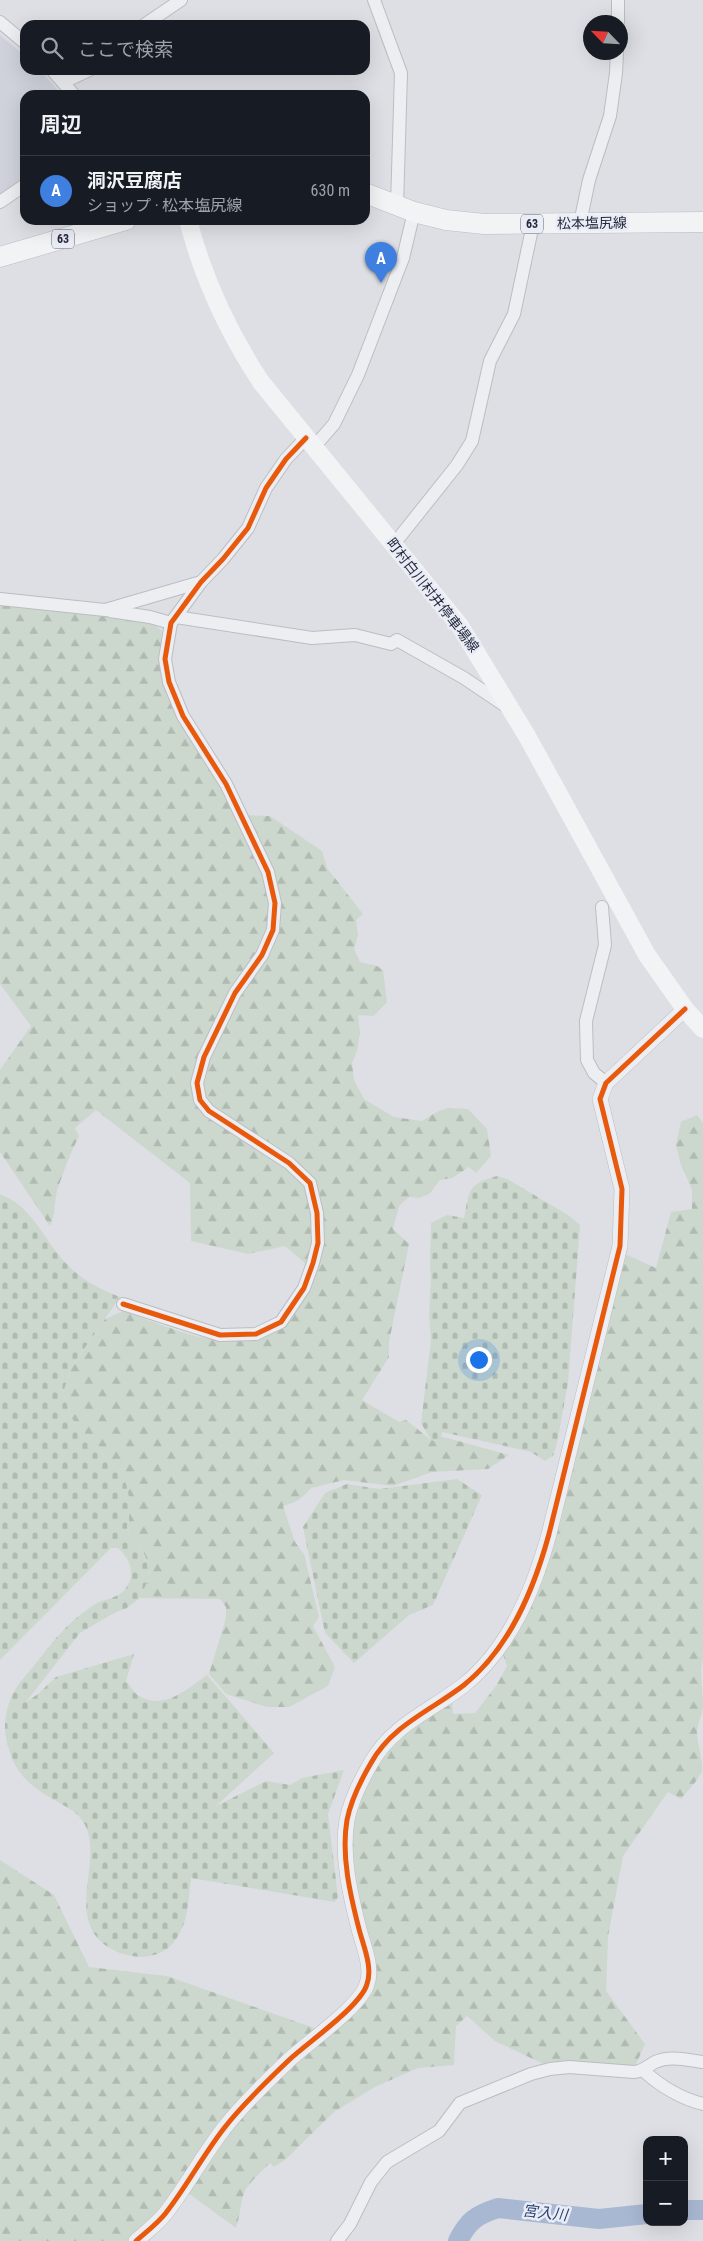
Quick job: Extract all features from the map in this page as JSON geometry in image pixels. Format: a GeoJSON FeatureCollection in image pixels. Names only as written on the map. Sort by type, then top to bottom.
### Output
{"type":"FeatureCollection","features":[{"type":"Feature","properties":{"kind":"main road","name":"松本塩尻線"},"geometry":{"type":"LineString","coordinates":[[370,196],[406,209],[446,220],[484,224],[703,222]]}},
{"type":"Feature","properties":{"kind":"main road","name":"63"},"geometry":{"type":"LineString","coordinates":[[0,257],[109,225]]}},
{"type":"Feature","properties":{"kind":"main road","name":"町村白川村井停車場線"},"geometry":{"type":"LineString","coordinates":[[190,225],[214,298],[239,348],[261,382],[460,626],[512,710],[602,869],[648,955],[685,1009],[703,1029]]}},
{"type":"Feature","properties":{"kind":"street"},"geometry":{"type":"LineString","coordinates":[[151,20],[181,0]]}},
{"type":"Feature","properties":{"kind":"street"},"geometry":{"type":"LineString","coordinates":[[123,1304],[220,1335],[256,1334],[280,1322],[291,1308],[304,1288],[318,1243],[317,1213],[310,1183],[289,1163],[209,1111],[200,1100],[197,1083],[204,1057],[235,993],[262,955],[273,930],[275,903],[268,872],[226,784],[183,716],[169,682],[165,659],[174,620],[201,582],[248,528],[266,488],[286,460],[310,442],[323,439],[334,424],[358,375],[403,258],[406,209],[401,74],[374,0]]}},
{"type":"Feature","properties":{"kind":"street"},"geometry":{"type":"LineString","coordinates":[[618,0],[618,15]]}},
{"type":"Feature","properties":{"kind":"street"},"geometry":{"type":"LineString","coordinates":[[0,22],[20,38]]}},
{"type":"Feature","properties":{"kind":"street"},"geometry":{"type":"LineString","coordinates":[[580,223],[589,180],[610,116],[617,60]]}},
{"type":"Feature","properties":{"kind":"street"},"geometry":{"type":"LineString","coordinates":[[57,75],[70,90]]}},
{"type":"Feature","properties":{"kind":"street"},"geometry":{"type":"LineString","coordinates":[[64,82],[79,75]]}},
{"type":"Feature","properties":{"kind":"street"},"geometry":{"type":"LineString","coordinates":[[0,202],[20,188]]}},
{"type":"Feature","properties":{"kind":"street"},"geometry":{"type":"LineString","coordinates":[[394,544],[457,464],[472,441],[490,361],[514,314],[533,224]]}},
{"type":"Feature","properties":{"kind":"street"},"geometry":{"type":"LineString","coordinates":[[105,610],[201,582]]}},
{"type":"Feature","properties":{"kind":"street"},"geometry":{"type":"LineString","coordinates":[[0,599],[105,610],[312,638],[356,635],[391,644],[397,640],[464,678],[512,710]]}},
{"type":"Feature","properties":{"kind":"street"},"geometry":{"type":"LineString","coordinates":[[602,907],[605,945],[586,1021],[587,1060],[594,1074],[606,1082]]}},
{"type":"Feature","properties":{"kind":"street"},"geometry":{"type":"LineString","coordinates":[[136,2241],[164,2216],[226,2126],[289,2061],[360,1999],[368,1984],[369,1969],[354,1908],[346,1858],[347,1820],[360,1783],[372,1760],[389,1738],[415,1716],[463,1686],[481,1670],[515,1622],[540,1567],[620,1246],[622,1189],[600,1099],[606,1082],[685,1009]]}},
{"type":"Feature","properties":{"kind":"street"},"geometry":{"type":"LineString","coordinates":[[337,2241],[350,2224],[371,2182],[387,2162],[439,2131],[460,2103],[531,2074],[550,2070],[569,2068],[644,2071],[655,2062],[672,2058],[703,2062]]}},
{"type":"Feature","properties":{"kind":"street"},"geometry":{"type":"LineString","coordinates":[[644,2071],[652,2079],[690,2101],[703,2104]]}},
{"type":"Feature","properties":{"kind":"shaded area"},"geometry":{"type":"Polygon","coordinates":[[[0,35],[20,52],[20,75],[44,75],[58,90],[20,90],[20,183],[0,197],[0,35]]]}},
{"type":"Feature","properties":{"kind":"green space"},"geometry":{"type":"Polygon","coordinates":[[[0,605],[112,615],[135,619],[162,631],[161,654],[167,691],[182,724],[220,785],[236,815],[270,816],[322,851],[327,868],[363,914],[356,920],[358,935],[354,949],[360,962],[377,966],[383,970],[387,1002],[374,1016],[358,1015],[360,1032],[357,1051],[352,1063],[354,1080],[364,1099],[394,1117],[422,1121],[444,1109],[468,1109],[487,1129],[491,1156],[476,1173],[469,1167],[452,1178],[440,1180],[429,1194],[419,1198],[409,1197],[399,1206],[393,1229],[409,1244],[389,1342],[389,1357],[362,1400],[399,1422],[406,1420],[431,1440],[439,1441],[440,1436],[509,1455],[488,1469],[432,1472],[393,1486],[344,1480],[311,1488],[299,1500],[283,1506],[295,1542],[304,1554],[319,1617],[313,1626],[335,1667],[328,1686],[289,1707],[267,1707],[226,1694],[209,1674],[226,1618],[226,1607],[220,1599],[140,1598],[149,1578],[147,1561],[141,1547],[129,1536],[125,1479],[72,1419],[63,1393],[71,1368],[105,1319],[123,1311],[195,1336],[232,1341],[250,1339],[282,1328],[293,1317],[317,1273],[285,1246],[248,1254],[191,1241],[190,1183],[96,1110],[75,1128],[79,1136],[57,1191],[50,1226],[0,1152],[0,1070],[31,1026],[0,984],[0,605]]]}},
{"type":"Feature","properties":{"kind":"green space"},"geometry":{"type":"Polygon","coordinates":[[[697,1115],[703,1123],[703,1659],[701,1676],[703,1704],[697,1734],[702,1771],[681,1799],[668,1792],[623,1856],[608,1937],[606,1991],[645,2044],[634,2069],[550,2067],[495,2041],[467,2016],[456,2026],[454,2065],[418,2068],[375,2087],[334,2112],[285,2160],[274,2167],[270,2163],[252,2181],[244,2193],[236,2228],[188,2193],[226,2132],[286,2071],[369,1995],[366,1938],[355,1876],[352,1843],[355,1816],[359,1803],[377,1765],[400,1737],[452,1701],[453,1714],[475,1713],[496,1686],[507,1666],[502,1652],[542,1582],[560,1523],[625,1254],[656,1268],[671,1212],[692,1209],[692,1190],[680,1162],[676,1145],[681,1122],[697,1115]]]}},
{"type":"Feature","properties":{"kind":"green space"},"geometry":{"type":"Polygon","coordinates":[[[497,1176],[507,1179],[568,1215],[580,1225],[568,1383],[557,1443],[553,1456],[545,1461],[531,1452],[442,1432],[440,1441],[431,1440],[421,1423],[431,1340],[429,1315],[431,1223],[447,1215],[464,1218],[469,1195],[475,1185],[497,1176]]]}},
{"type":"Feature","properties":{"kind":"green space"},"geometry":{"type":"Polygon","coordinates":[[[0,1194],[27,1212],[64,1262],[94,1285],[120,1297],[71,1368],[63,1393],[72,1419],[125,1479],[129,1497],[129,1520],[127,1526],[129,1536],[141,1547],[147,1561],[149,1578],[140,1598],[127,1608],[114,1613],[80,1633],[26,1702],[38,1694],[56,1677],[134,1654],[126,1681],[137,1695],[148,1700],[166,1700],[183,1692],[207,1675],[274,1753],[216,1806],[266,1781],[290,1785],[302,1778],[344,1770],[328,1814],[338,1897],[335,1902],[191,1878],[187,1912],[183,1927],[171,1946],[163,1951],[145,1957],[126,1955],[105,1945],[93,1932],[88,1917],[86,1901],[90,1850],[88,1834],[82,1820],[77,1815],[38,1790],[23,1777],[9,1750],[5,1732],[5,1719],[10,1701],[17,1687],[54,1641],[84,1612],[98,1603],[123,1592],[129,1583],[131,1572],[128,1561],[122,1552],[118,1548],[111,1548],[0,1660],[0,1194]]]}},
{"type":"Feature","properties":{"kind":"green space"},"geometry":{"type":"Polygon","coordinates":[[[457,1479],[482,1495],[433,1605],[409,1615],[354,1663],[325,1633],[303,1527],[325,1493],[347,1484],[379,1489],[457,1479]]]}},
{"type":"Feature","properties":{"kind":"green space"},"geometry":{"type":"Polygon","coordinates":[[[0,1860],[54,1895],[89,1967],[167,1976],[317,2029],[160,2210],[129,2241],[0,2241],[0,1860]]]}},
{"type":"Feature","properties":{"kind":"waterway","name":"宮入川"},"geometry":{"type":"LineString","coordinates":[[458,2241],[465,2228],[478,2216],[498,2208],[599,2219],[643,2214]]}},
{"type":"Feature","properties":{"kind":"waterway","name":"宮入川"},"geometry":{"type":"LineString","coordinates":[[688,2210],[703,2210]]}},
{"type":"Feature","properties":{"kind":"cycle path"},"geometry":{"type":"LineString","coordinates":[[123,1304],[220,1335],[256,1334],[281,1322],[304,1288],[318,1243],[317,1213],[310,1183],[289,1163],[209,1111],[200,1100],[197,1083],[204,1057],[235,993],[262,955],[273,930],[275,903],[268,872],[226,784],[183,716],[169,682],[165,659],[171,623],[201,582],[248,528],[266,488],[286,459],[306,438]]}},
{"type":"Feature","properties":{"kind":"cycle path"},"geometry":{"type":"LineString","coordinates":[[136,2241],[165,2214],[217,2138],[240,2110],[289,2060],[332,2024],[363,1993],[369,1977],[369,1970],[352,1902],[345,1847],[345,1833],[351,1805],[371,1763],[390,1738],[413,1719],[464,1685],[480,1670],[495,1654],[528,1596],[549,1534],[620,1246],[622,1189],[600,1099],[606,1083],[685,1009]]}},
{"type":"Feature","properties":{"kind":"place","name":"洞沢豆腐店"},"geometry":{"type":"Point","coordinates":[381,283]}}]}
